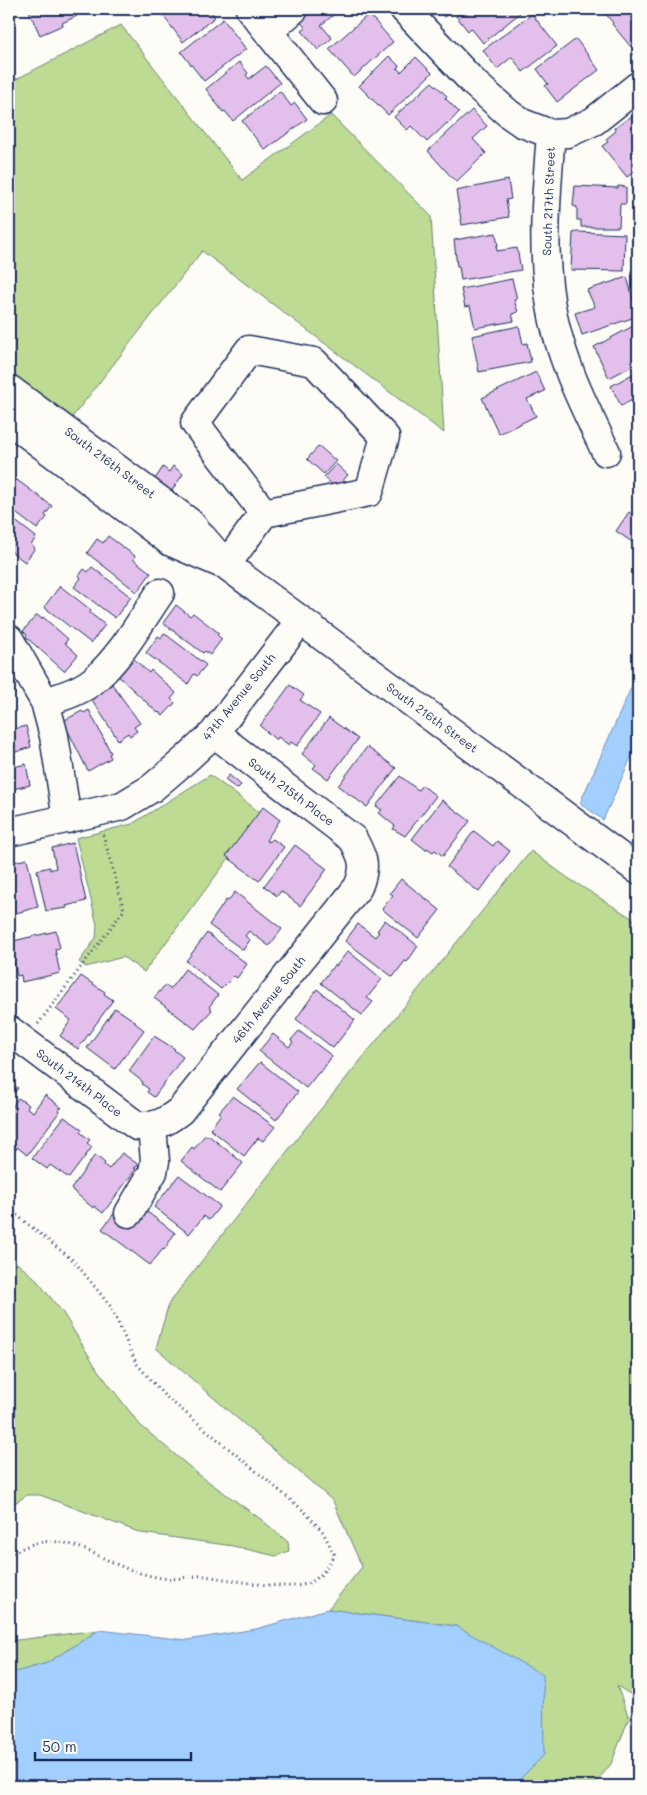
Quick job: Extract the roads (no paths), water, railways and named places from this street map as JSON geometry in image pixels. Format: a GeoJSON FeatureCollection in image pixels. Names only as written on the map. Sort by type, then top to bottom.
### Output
{"type":"FeatureCollection","features":[{"type":"Feature","properties":{"kind":"street"},"geometry":{"type":"LineString","coordinates":[[250,9],[323,101]]}},
{"type":"Feature","properties":{"kind":"street"},"geometry":{"type":"LineString","coordinates":[[268,32],[294,9]]}},
{"type":"Feature","properties":{"kind":"street","name":"South 217th Street"},"geometry":{"type":"LineString","coordinates":[[404,9],[475,84],[509,114],[522,123],[551,134],[546,227],[548,276],[554,320],[566,362],[606,452]]}},
{"type":"Feature","properties":{"kind":"street"},"geometry":{"type":"LineString","coordinates":[[551,134],[568,133],[594,120],[637,89]]}},
{"type":"Feature","properties":{"kind":"street"},"geometry":{"type":"LineString","coordinates":[[226,565],[264,513],[369,492],[385,437],[314,362],[249,350],[195,423],[264,513]]}},
{"type":"Feature","properties":{"kind":"street","name":"South 216th Street"},"geometry":{"type":"LineString","coordinates":[[9,389],[189,522],[226,565],[638,870]]}},
{"type":"Feature","properties":{"kind":"street","name":"South 216th Street"},"geometry":{"type":"LineString","coordinates":[[9,420],[171,542],[226,565]]}},
{"type":"Feature","properties":{"kind":"street"},"geometry":{"type":"LineString","coordinates":[[45,702],[68,694],[94,680],[115,657],[160,593]]}},
{"type":"Feature","properties":{"kind":"street","name":"47th Avenue South"},"geometry":{"type":"LineString","coordinates":[[9,832],[122,806],[152,788],[214,733],[300,621]]}},
{"type":"Feature","properties":{"kind":"street"},"geometry":{"type":"LineString","coordinates":[[9,639],[45,702],[54,736],[67,819]]}},
{"type":"Feature","properties":{"kind":"street","name":"South 215th Place"},"geometry":{"type":"LineString","coordinates":[[214,733],[352,838],[363,857]]}},
{"type":"Feature","properties":{"kind":"street","name":"46th Avenue South"},"geometry":{"type":"LineString","coordinates":[[152,1127],[164,1123],[180,1111],[358,887],[363,876],[363,857]]}},
{"type":"Feature","properties":{"kind":"street","name":"South 214th Place"},"geometry":{"type":"LineString","coordinates":[[9,1030],[137,1126],[152,1127]]}},
{"type":"Feature","properties":{"kind":"street"},"geometry":{"type":"LineString","coordinates":[[129,1212],[153,1172],[155,1161],[152,1127]]}},
{"type":"Feature","properties":{"kind":"water"},"geometry":{"type":"Polygon","coordinates":[[[638,672],[638,742],[603,820],[580,803],[638,672]]]}},
{"type":"Feature","properties":{"kind":"water"},"geometry":{"type":"Polygon","coordinates":[[[328,1609],[456,1626],[543,1675],[544,1755],[513,1786],[9,1786],[9,1674],[47,1663],[99,1630],[187,1640],[256,1629],[328,1609]]]}}]}
